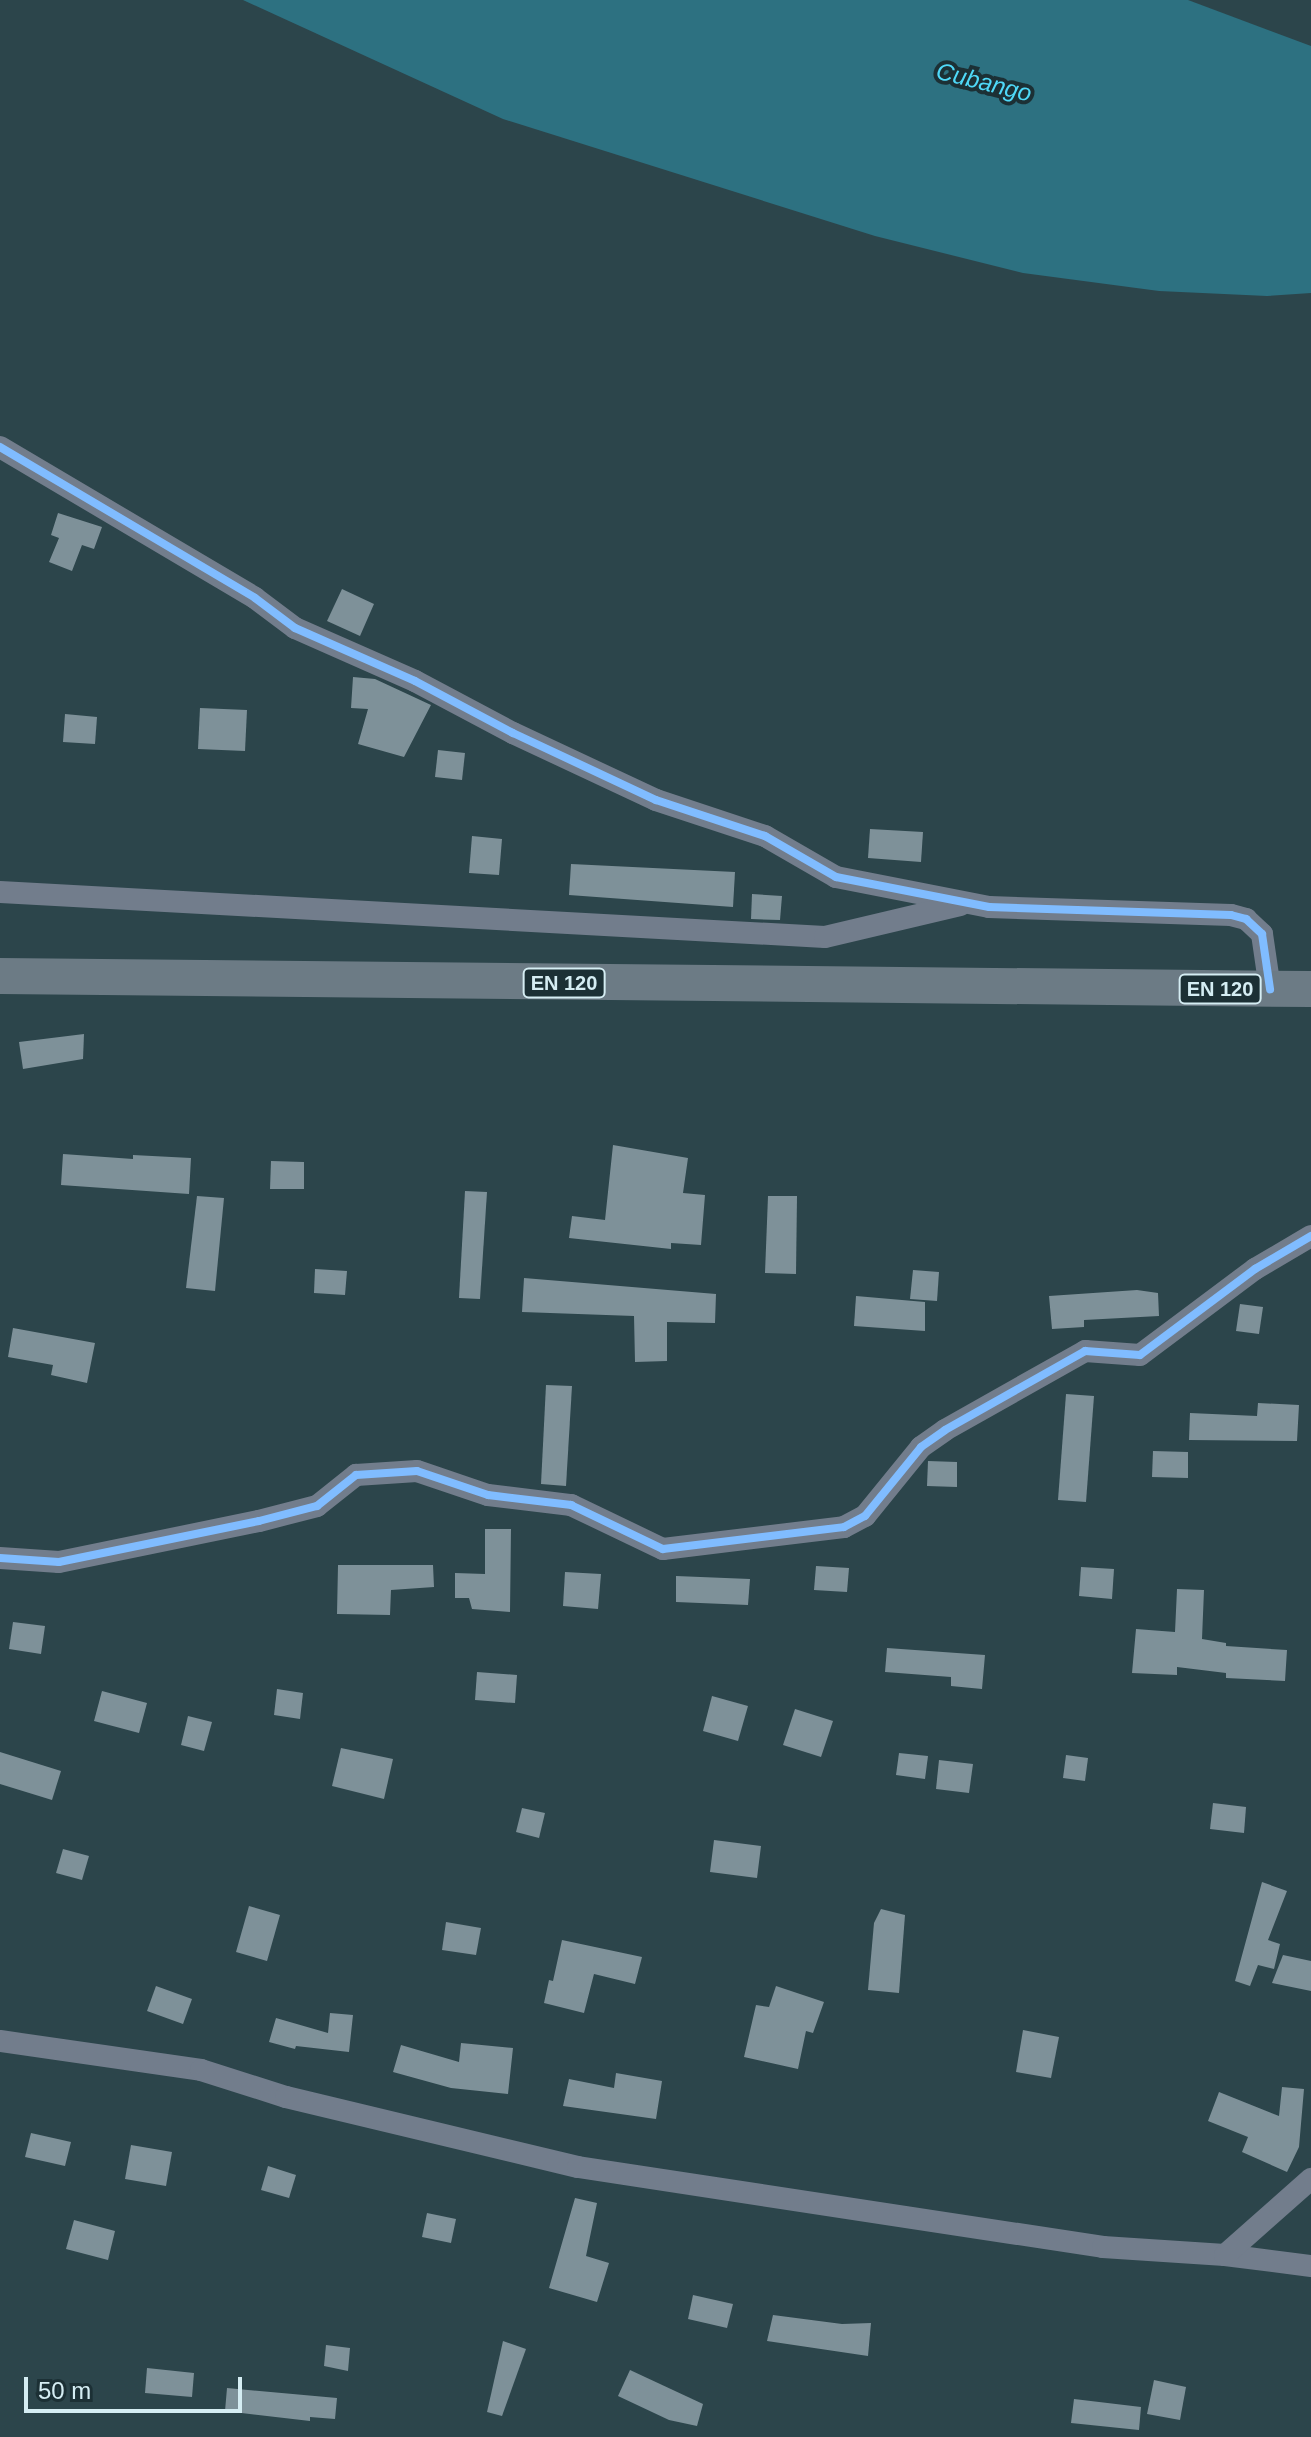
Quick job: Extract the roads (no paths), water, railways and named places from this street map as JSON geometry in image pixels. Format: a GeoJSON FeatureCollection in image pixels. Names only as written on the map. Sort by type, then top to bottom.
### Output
{"type":"FeatureCollection","features":[{"type":"Feature","properties":{"kind":"main road","name":"EN 120"},"geometry":{"type":"LineString","coordinates":[[0,976],[1311,989]]}},
{"type":"Feature","properties":{"kind":"street"},"geometry":{"type":"LineString","coordinates":[[0,447],[255,598],[295,628],[415,681],[513,733],[656,800],[765,836],[836,877],[965,904],[1231,915],[1246,919],[1262,934],[1270,989]]}},
{"type":"Feature","properties":{"kind":"street"},"geometry":{"type":"LineString","coordinates":[[0,892],[825,937],[965,904]]}},
{"type":"Feature","properties":{"kind":"street"},"geometry":{"type":"LineString","coordinates":[[0,1558],[59,1562],[259,1521],[317,1506],[356,1475],[417,1471],[488,1495],[571,1505],[663,1549],[844,1527],[865,1516],[921,1447],[945,1430],[1085,1351],[1140,1355],[1255,1269],[1311,1236]]}},
{"type":"Feature","properties":{"kind":"street"},"geometry":{"type":"LineString","coordinates":[[0,2041],[201,2070],[286,2097],[578,2167],[1103,2247],[1225,2255],[1311,2266]]}},
{"type":"Feature","properties":{"kind":"street"},"geometry":{"type":"LineString","coordinates":[[1225,2255],[1311,2179]]}},
{"type":"Feature","properties":{"kind":"water","name":"Cubango"},"geometry":{"type":"Polygon","coordinates":[[[243,0],[1188,0],[1311,46],[1311,293],[1267,296],[1159,291],[1023,273],[875,236],[503,119],[243,0]]]}}]}
